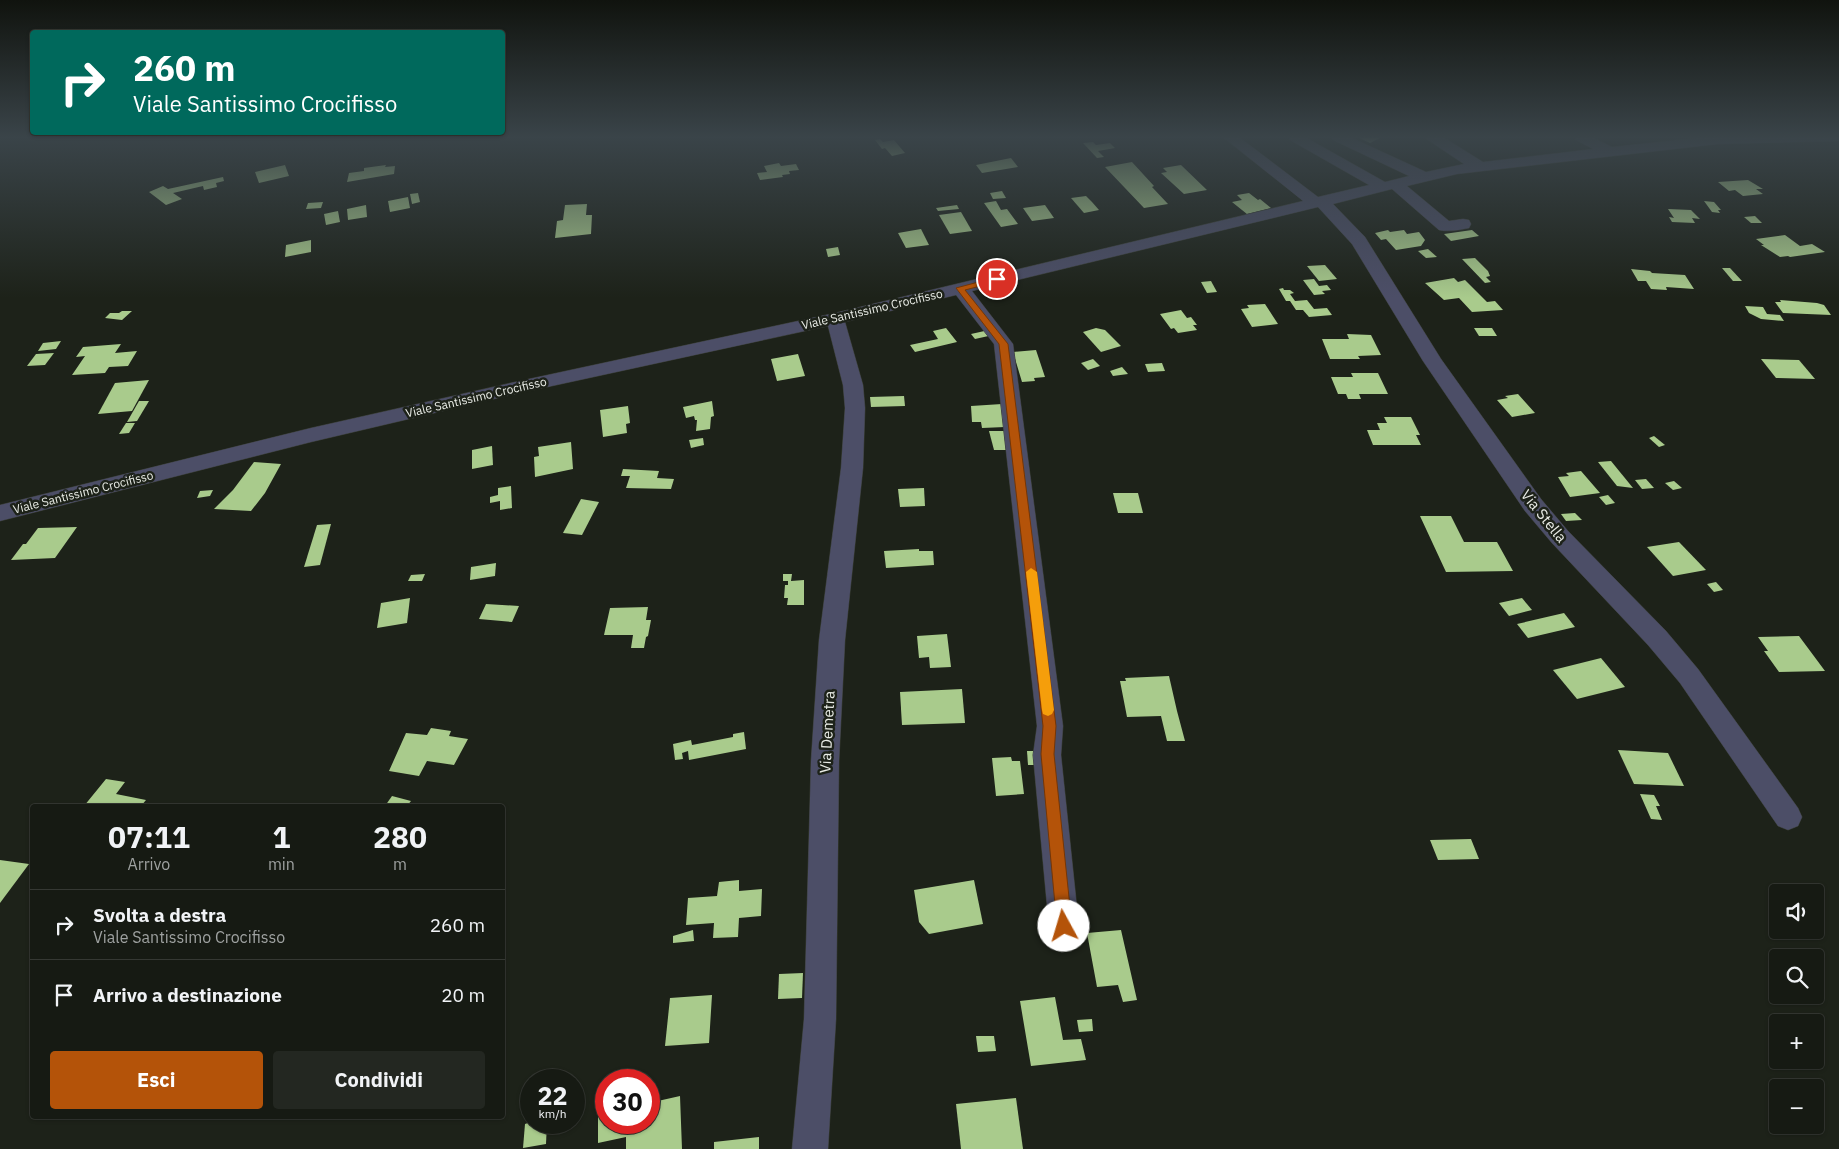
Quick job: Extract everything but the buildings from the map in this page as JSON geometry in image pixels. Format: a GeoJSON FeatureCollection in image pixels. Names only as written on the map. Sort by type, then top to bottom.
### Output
{"type":"FeatureCollection","features":[{"type":"Feature","properties":{"kind":"street","name":"Via Stella"},"geometry":{"type":"LineString","coordinates":[[1303,191],[1318,202],[1359,241],[1433,361],[1533,505],[1560,537],[1657,638],[1689,676],[1788,816]]}},
{"type":"Feature","properties":{"kind":"street","name":"Viale Santissimo Crocifisso"},"geometry":{"type":"LineString","coordinates":[[0,513],[340,428],[514,388],[835,319],[1366,191]]}},
{"type":"Feature","properties":{"kind":"street"},"geometry":{"type":"LineString","coordinates":[[1397,191],[1445,226],[1463,224]]}},
{"type":"Feature","properties":{"kind":"street"},"geometry":{"type":"LineString","coordinates":[[960,288],[1003,344],[1050,726],[1047,754],[1064,926]]}},
{"type":"Feature","properties":{"kind":"street","name":"Via Demetra"},"geometry":{"type":"LineString","coordinates":[[810,1149],[820,1018],[825,761],[832,640],[852,468],[855,408],[849,368],[835,319]]}},
{"type":"Feature","properties":{"kind":"slow traffic"},"geometry":{"type":"LineString","coordinates":[[1031,572],[1048,710]]}},
{"type":"Feature","properties":{"kind":"route"},"geometry":{"type":"LineString","coordinates":[[997,279],[960,288],[1003,344],[1011,394],[1050,726],[1047,754],[1064,926]]}}]}
